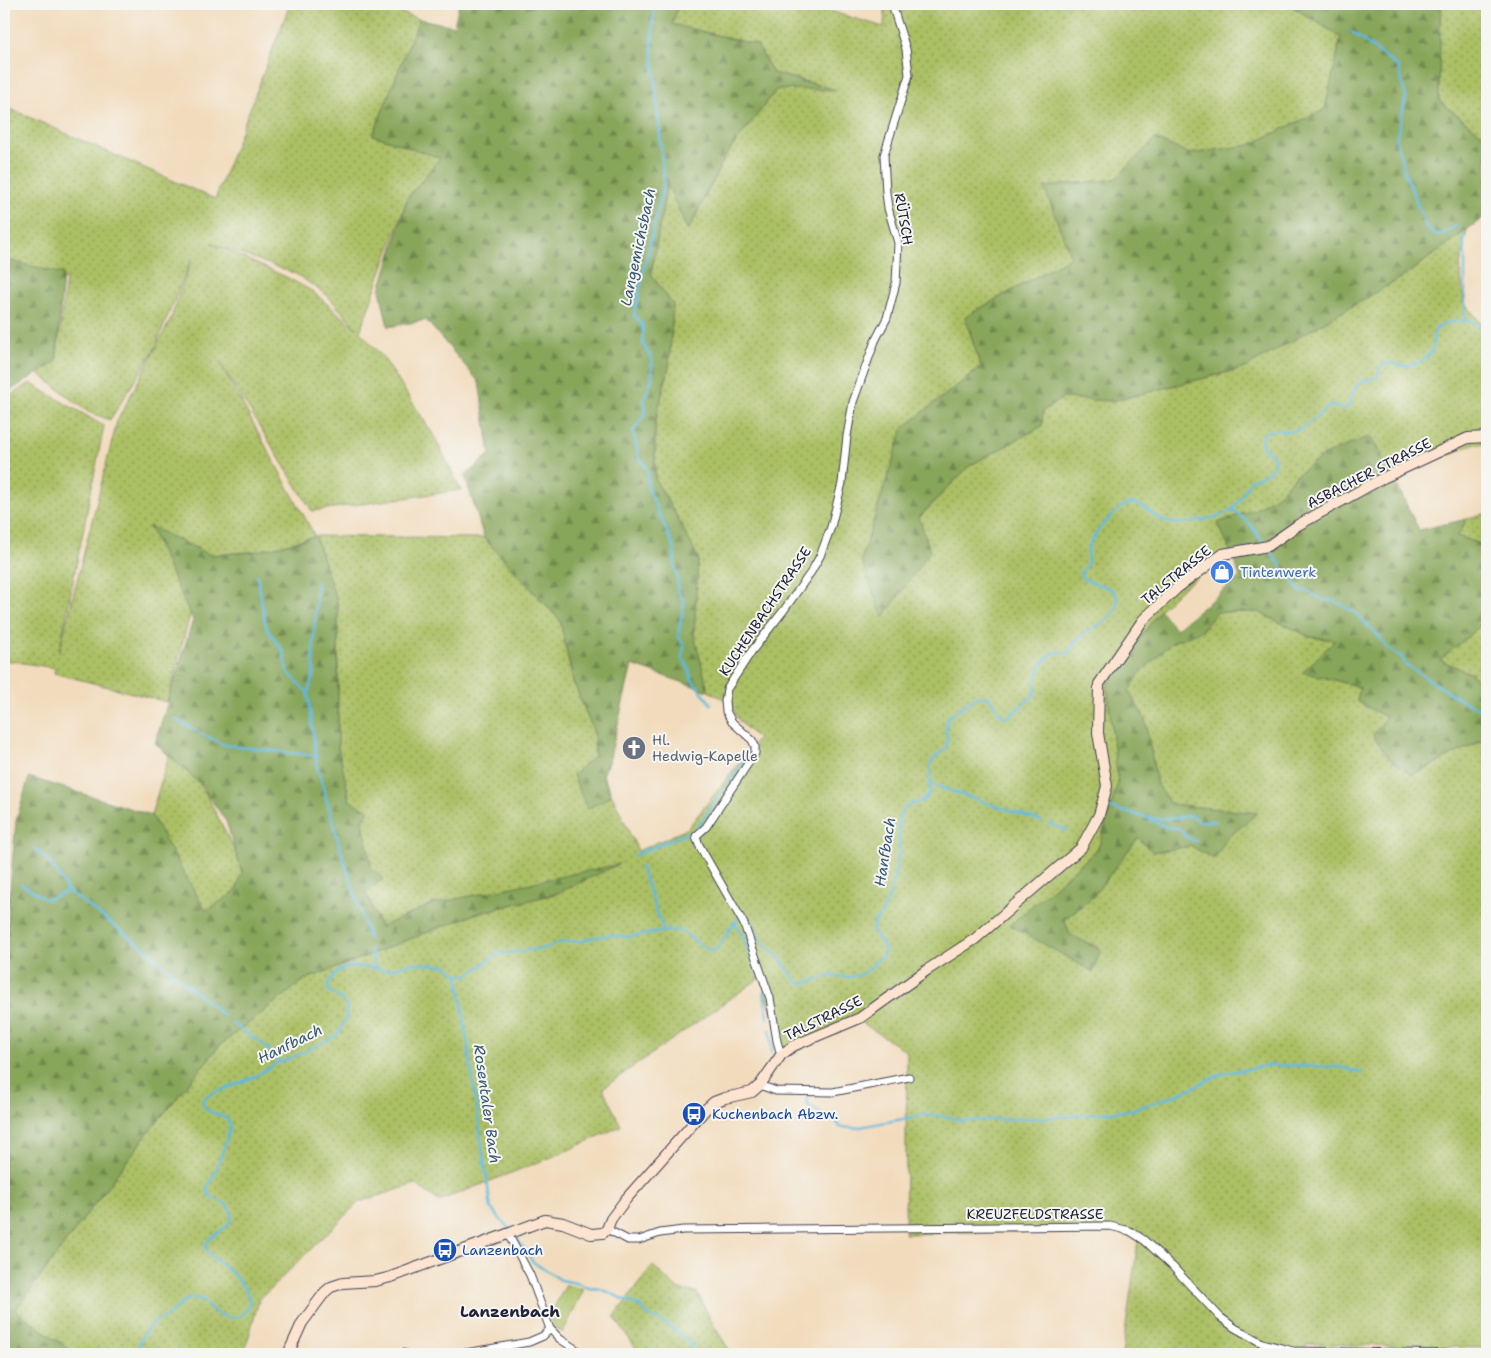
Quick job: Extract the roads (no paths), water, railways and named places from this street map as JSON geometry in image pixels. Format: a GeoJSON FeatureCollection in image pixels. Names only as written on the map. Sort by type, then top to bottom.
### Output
{"type":"FeatureCollection","features":[{"type":"Feature","properties":{"kind":"main road","name":"ASBACHER STRASSE"},"geometry":{"type":"LineString","coordinates":[[1268,546],[1298,525],[1383,478],[1468,438],[1487,437]]}},
{"type":"Feature","properties":{"kind":"main road","name":"TALSTRASSE"},"geometry":{"type":"LineString","coordinates":[[760,1085],[781,1055],[793,1046],[860,1018],[927,970],[975,939],[1081,848],[1099,815],[1107,786],[1098,733],[1100,684],[1143,620],[1177,588],[1223,554],[1268,546]]}},
{"type":"Feature","properties":{"kind":"main road"},"geometry":{"type":"LineString","coordinates":[[288,1354],[302,1323],[325,1292],[343,1283],[374,1281],[391,1277],[545,1220],[562,1223],[591,1234],[599,1234],[607,1229],[611,1219],[626,1199],[706,1109],[714,1102],[752,1092],[760,1085]]}},
{"type":"Feature","properties":{"kind":"street","name":"RÜTSCH"},"geometry":{"type":"LineString","coordinates":[[847,436],[853,402],[875,341],[887,318],[896,282],[898,243],[888,208],[884,155],[909,75],[906,49],[894,10],[894,4]]}},
{"type":"Feature","properties":{"kind":"street","name":"KUCHENBACHSTRASSE"},"geometry":{"type":"LineString","coordinates":[[781,1055],[770,998],[744,924],[699,845],[696,836],[706,827],[755,753],[755,746],[752,740],[732,722],[726,712],[727,689],[751,652],[811,572],[820,556],[831,527],[842,484],[847,436]]}},
{"type":"Feature","properties":{"kind":"street"},"geometry":{"type":"LineString","coordinates":[[760,1085],[776,1091],[833,1092],[909,1077]]}},
{"type":"Feature","properties":{"kind":"street","name":"KREUZFELDSTRASSE"},"geometry":{"type":"LineString","coordinates":[[607,1229],[628,1240],[639,1240],[660,1233],[683,1230],[1110,1226],[1130,1232],[1144,1240],[1172,1266],[1220,1317],[1262,1343],[1293,1352],[1452,1354]]}},
{"type":"Feature","properties":{"kind":"street"},"geometry":{"type":"LineString","coordinates":[[508,1234],[530,1275],[550,1329],[560,1339],[583,1354]]}},
{"type":"Feature","properties":{"kind":"street"},"geometry":{"type":"LineString","coordinates":[[460,1354],[529,1342],[544,1336],[550,1329]]}},
{"type":"Feature","properties":{"kind":"waterway","name":"Langemichsbach"},"geometry":{"type":"LineString","coordinates":[[654,4],[652,47],[664,181],[634,315],[643,326],[643,344],[652,359],[652,379],[644,399],[646,412],[633,432],[639,457],[648,470],[648,488],[674,548],[678,591],[684,602],[678,635],[684,647],[682,657],[688,667],[691,678],[711,704]]}},
{"type":"Feature","properties":{"kind":"waterway"},"geometry":{"type":"LineString","coordinates":[[1352,32],[1398,67],[1406,98],[1396,139],[1405,173],[1427,229],[1442,235],[1457,225]]}},
{"type":"Feature","properties":{"kind":"waterway"},"geometry":{"type":"LineString","coordinates":[[1463,235],[1465,255],[1465,321]]}},
{"type":"Feature","properties":{"kind":"waterway","name":"Hanfbach"},"geometry":{"type":"LineString","coordinates":[[136,1354],[142,1337],[151,1324],[163,1318],[189,1298],[202,1300],[216,1313],[229,1318],[236,1318],[242,1315],[248,1308],[250,1301],[246,1290],[233,1274],[209,1254],[205,1247],[210,1239],[229,1224],[232,1216],[229,1207],[209,1196],[208,1192],[230,1126],[225,1117],[206,1109],[203,1100],[207,1096],[254,1077],[279,1062],[334,1037],[346,1019],[347,1006],[340,998],[328,990],[329,982],[336,973],[344,968],[354,966],[388,970],[413,963],[448,966],[455,973],[467,975],[499,954],[546,948],[561,942],[583,941],[611,935],[627,937],[674,930],[684,933],[703,947],[713,951],[718,948],[734,922],[746,916],[751,921],[762,942],[780,958],[796,981],[802,984],[828,976],[849,977],[860,975],[870,969],[884,955],[883,945],[873,929],[875,921],[880,916],[888,899],[894,878],[899,851],[900,816],[905,807],[923,800],[929,794],[931,787],[931,764],[934,758],[946,747],[946,724],[949,718],[979,696],[988,696],[1000,713],[1004,717],[1009,717],[1034,695],[1036,678],[1041,664],[1054,652],[1069,652],[1080,637],[1106,620],[1115,611],[1117,596],[1113,591],[1108,587],[1087,580],[1080,573],[1087,565],[1089,546],[1100,528],[1111,516],[1128,504],[1133,503],[1142,506],[1160,519],[1171,523],[1200,521],[1220,516],[1233,508],[1252,479],[1267,473],[1272,468],[1275,460],[1261,443],[1264,434],[1277,430],[1294,431],[1300,429],[1329,407],[1345,409],[1356,386],[1361,382],[1378,376],[1379,370],[1384,364],[1391,363],[1407,366],[1425,359],[1433,347],[1434,333],[1447,323],[1472,322],[1479,327],[1487,340]]}},
{"type":"Feature","properties":{"kind":"waterway"},"geometry":{"type":"LineString","coordinates":[[1232,509],[1250,524],[1263,542]]}},
{"type":"Feature","properties":{"kind":"waterway"},"geometry":{"type":"LineString","coordinates":[[1272,554],[1301,592],[1307,591],[1323,600],[1333,600],[1354,612],[1379,636],[1387,648],[1402,657],[1405,664],[1462,701],[1487,712]]}},
{"type":"Feature","properties":{"kind":"waterway"},"geometry":{"type":"LineString","coordinates":[[257,575],[266,627],[283,651],[287,671],[308,693],[317,766],[369,939]]}},
{"type":"Feature","properties":{"kind":"waterway"},"geometry":{"type":"LineString","coordinates":[[308,693],[314,672],[313,653],[317,583]]}},
{"type":"Feature","properties":{"kind":"waterway"},"geometry":{"type":"LineString","coordinates":[[174,719],[224,745],[316,756]]}},
{"type":"Feature","properties":{"kind":"waterway","name":"Langemichsbach"},"geometry":{"type":"LineString","coordinates":[[697,828],[748,754],[750,744]]}},
{"type":"Feature","properties":{"kind":"waterway"},"geometry":{"type":"LineString","coordinates":[[930,784],[1041,821]]}},
{"type":"Feature","properties":{"kind":"waterway"},"geometry":{"type":"LineString","coordinates":[[1110,808],[1149,818],[1168,819],[1190,815],[1199,821],[1216,821]]}},
{"type":"Feature","properties":{"kind":"waterway"},"geometry":{"type":"LineString","coordinates":[[1150,820],[1166,827],[1178,828],[1188,838],[1196,841]]}},
{"type":"Feature","properties":{"kind":"waterway"},"geometry":{"type":"LineString","coordinates":[[1049,824],[1067,830]]}},
{"type":"Feature","properties":{"kind":"waterway","name":"Langemichsbach"},"geometry":{"type":"LineString","coordinates":[[635,855],[690,832]]}},
{"type":"Feature","properties":{"kind":"waterway"},"geometry":{"type":"LineString","coordinates":[[34,848],[50,862],[68,891],[144,948],[224,1016]]}},
{"type":"Feature","properties":{"kind":"waterway","name":"Langemichsbach"},"geometry":{"type":"LineString","coordinates":[[640,866],[664,931]]}},
{"type":"Feature","properties":{"kind":"waterway"},"geometry":{"type":"LineString","coordinates":[[21,884],[47,900],[68,891]]}},
{"type":"Feature","properties":{"kind":"waterway"},"geometry":{"type":"LineString","coordinates":[[734,922],[741,933],[759,976]]}},
{"type":"Feature","properties":{"kind":"waterway"},"geometry":{"type":"LineString","coordinates":[[371,950],[375,968]]}},
{"type":"Feature","properties":{"kind":"waterway","name":"Rosentaler Bach"},"geometry":{"type":"LineString","coordinates":[[458,976],[491,1209],[509,1229]]}},
{"type":"Feature","properties":{"kind":"waterway"},"geometry":{"type":"LineString","coordinates":[[764,991],[768,1018]]}},
{"type":"Feature","properties":{"kind":"waterway"},"geometry":{"type":"LineString","coordinates":[[232,1023],[265,1046],[279,1062]]}},
{"type":"Feature","properties":{"kind":"waterway"},"geometry":{"type":"LineString","coordinates":[[770,1030],[772,1053]]}},
{"type":"Feature","properties":{"kind":"waterway"},"geometry":{"type":"LineString","coordinates":[[807,1098],[808,1105],[823,1114],[831,1116],[840,1127],[855,1128],[924,1115],[944,1116],[963,1121],[1061,1117],[1131,1110],[1177,1095],[1221,1074],[1270,1065],[1339,1067],[1362,1073]]}},
{"type":"Feature","properties":{"kind":"waterway","name":"Rosentaler Bach"},"geometry":{"type":"LineString","coordinates":[[516,1237],[533,1262],[561,1280],[589,1288],[601,1289],[641,1307],[648,1315],[668,1325],[693,1345],[683,1354]]}},
{"type":"Feature","properties":{"kind":"place","name":"Tintenwerk"},"geometry":{"type":"Point","coordinates":[1222,572]}},
{"type":"Feature","properties":{"kind":"place","name":"Hl. Hedwig-Kapelle"},"geometry":{"type":"Point","coordinates":[634,748]}},
{"type":"Feature","properties":{"kind":"place","name":"Kuchenbach Abzw."},"geometry":{"type":"Point","coordinates":[694,1114]}},
{"type":"Feature","properties":{"kind":"place","name":"Lanzenbach"},"geometry":{"type":"Point","coordinates":[445,1250]}},
{"type":"Feature","properties":{"kind":"district","name":"Lanzenbach"},"geometry":{"type":"Point","coordinates":[510,1311]}}]}
